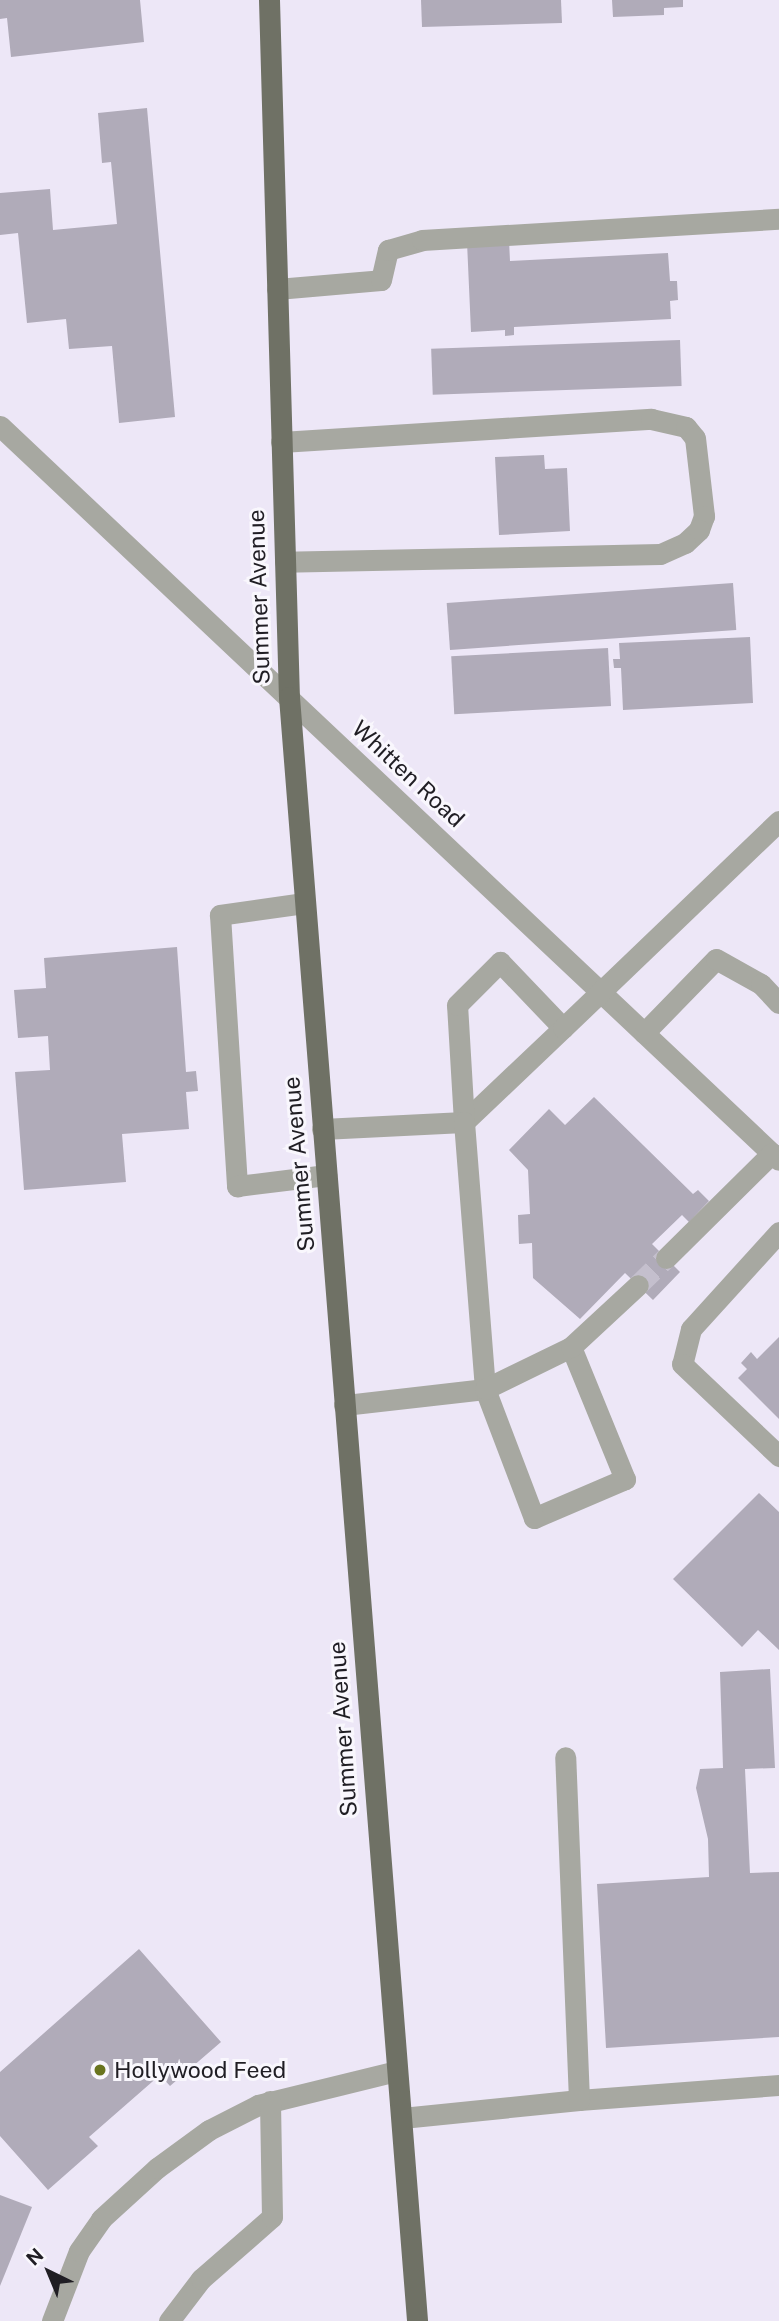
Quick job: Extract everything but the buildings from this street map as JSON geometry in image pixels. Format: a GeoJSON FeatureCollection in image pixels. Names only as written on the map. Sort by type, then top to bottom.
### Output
{"type":"FeatureCollection","features":[{"type":"Feature","properties":{"kind":"main road","name":"Summer Avenue"},"geometry":{"type":"LineString","coordinates":[[269,0],[289,697],[417,2321]]}},
{"type":"Feature","properties":{"kind":"street"},"geometry":{"type":"LineString","coordinates":[[277,289],[381,280],[388,250],[422,240],[779,219]]}},
{"type":"Feature","properties":{"kind":"street"},"geometry":{"type":"LineString","coordinates":[[281,442],[651,419],[686,427],[695,438],[704,516],[699,530],[685,543],[660,554],[285,562]]}},
{"type":"Feature","properties":{"kind":"street","name":"Whitten Road"},"geometry":{"type":"LineString","coordinates":[[0,426],[775,1157]]}},
{"type":"Feature","properties":{"kind":"street"},"geometry":{"type":"LineString","coordinates":[[322,1129],[464,1122],[779,821]]}},
{"type":"Feature","properties":{"kind":"street"},"geometry":{"type":"LineString","coordinates":[[304,903],[220,915],[237,1186],[326,1175]]}},
{"type":"Feature","properties":{"kind":"street"},"geometry":{"type":"LineString","coordinates":[[644,1033],[716,960],[761,984],[779,1003]]}},
{"type":"Feature","properties":{"kind":"street"},"geometry":{"type":"LineString","coordinates":[[563,1028],[500,962],[457,1005],[485,1389],[534,1518],[625,1479],[571,1347]]}},
{"type":"Feature","properties":{"kind":"street"},"geometry":{"type":"LineString","coordinates":[[666,1258],[775,1157]]}},
{"type":"Feature","properties":{"kind":"street"},"geometry":{"type":"LineString","coordinates":[[779,1232],[691,1329],[682,1364],[779,1456]]}},
{"type":"Feature","properties":{"kind":"street"},"geometry":{"type":"LineString","coordinates":[[344,1405],[485,1389],[571,1347],[638,1285]]}},
{"type":"Feature","properties":{"kind":"street"},"geometry":{"type":"LineString","coordinates":[[565,1757],[579,2100]]}},
{"type":"Feature","properties":{"kind":"street"},"geometry":{"type":"LineString","coordinates":[[52,2321],[79,2251],[101,2219],[157,2168],[209,2130],[270,2101],[396,2071]]}},
{"type":"Feature","properties":{"kind":"street"},"geometry":{"type":"LineString","coordinates":[[402,2119],[579,2100],[779,2085]]}},
{"type":"Feature","properties":{"kind":"street"},"geometry":{"type":"LineString","coordinates":[[169,2321],[201,2279],[272,2217],[270,2101]]}},
{"type":"Feature","properties":{"kind":"tunnel"},"geometry":{"type":"LineString","coordinates":[[638,1285],[666,1258]]}},
{"type":"Feature","properties":{"kind":"place","name":"Hollywood Feed"},"geometry":{"type":"Point","coordinates":[100,2070]}}]}
